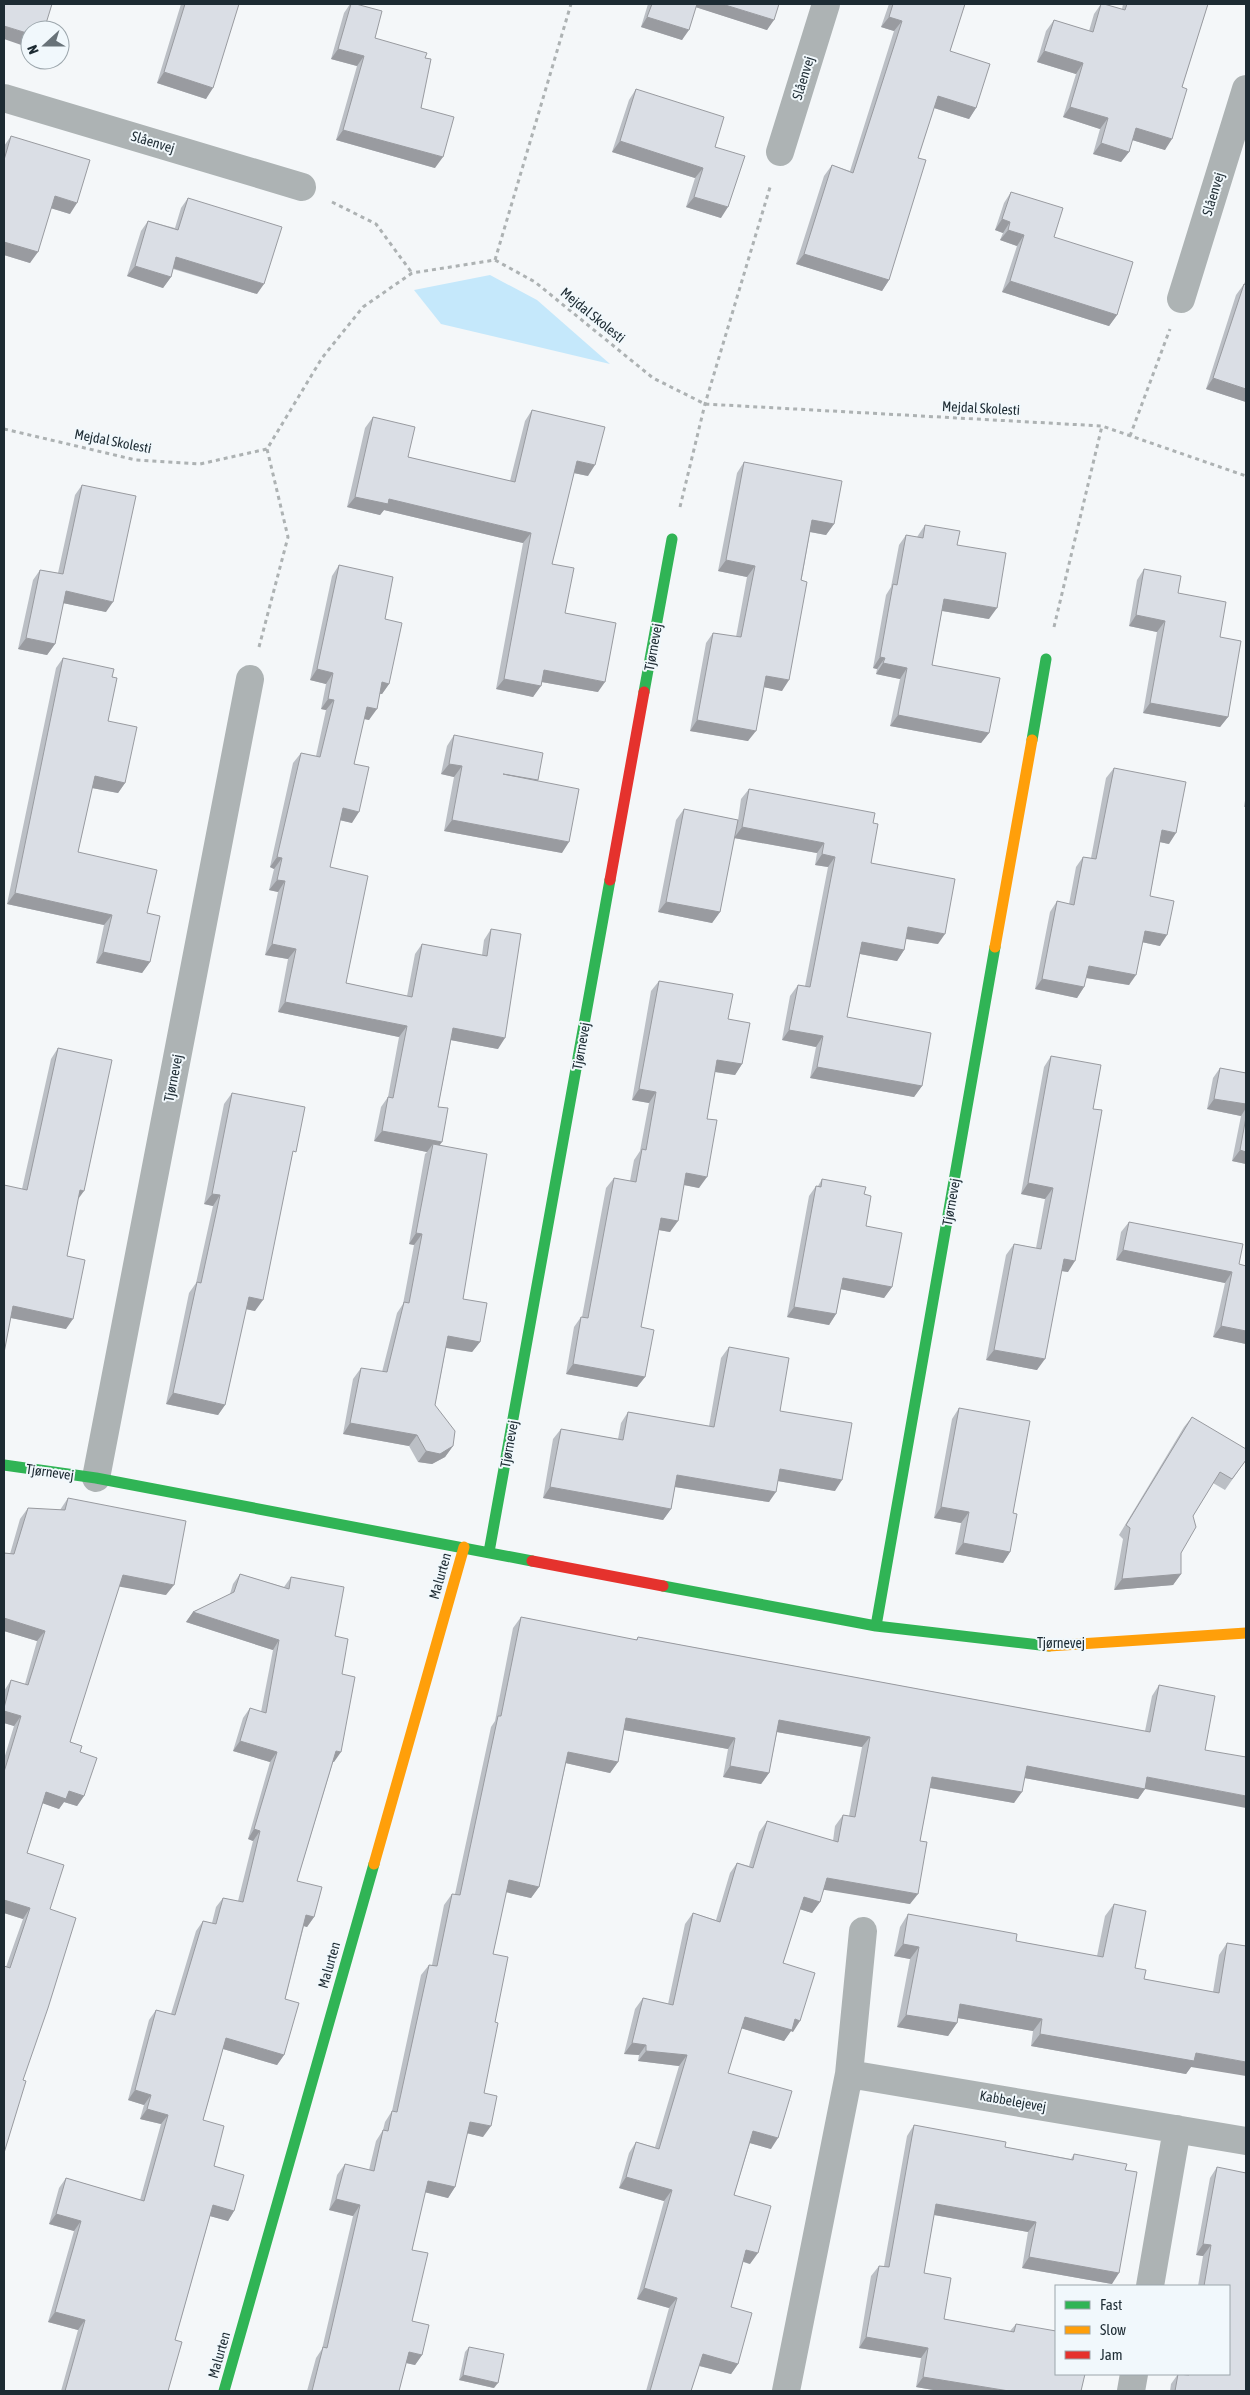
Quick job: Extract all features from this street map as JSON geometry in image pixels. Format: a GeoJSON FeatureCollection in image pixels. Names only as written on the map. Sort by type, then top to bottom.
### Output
{"type":"FeatureCollection","features":[{"type":"Feature","properties":{"kind":"street","name":"Slåenvej"},"geometry":{"type":"LineString","coordinates":[[780,152],[826,4]]}},
{"type":"Feature","properties":{"kind":"street","name":"Slåenvej"},"geometry":{"type":"LineString","coordinates":[[1181,299],[1246,89]]}},
{"type":"Feature","properties":{"kind":"street","name":"Slåenvej"},"geometry":{"type":"LineString","coordinates":[[4,98],[302,187]]}},
{"type":"Feature","properties":{"kind":"street","name":"Tjørnevej"},"geometry":{"type":"LineString","coordinates":[[489,1552],[672,539]]}},
{"type":"Feature","properties":{"kind":"street","name":"Tjørnevej"},"geometry":{"type":"LineString","coordinates":[[876,1626],[1046,659]]}},
{"type":"Feature","properties":{"kind":"street","name":"Tjørnevej"},"geometry":{"type":"LineString","coordinates":[[96,1478],[250,679]]}},
{"type":"Feature","properties":{"kind":"street","name":"Tjørnevej"},"geometry":{"type":"LineString","coordinates":[[4,1466],[96,1478],[876,1626],[1053,1646],[1246,1633]]}},
{"type":"Feature","properties":{"kind":"street","name":"Malurten"},"geometry":{"type":"LineString","coordinates":[[224,2391],[464,1547]]}},
{"type":"Feature","properties":{"kind":"street"},"geometry":{"type":"LineString","coordinates":[[786,2391],[849,2074],[863,1931]]}},
{"type":"Feature","properties":{"kind":"street","name":"Kabbelejevej"},"geometry":{"type":"LineString","coordinates":[[849,2074],[1246,2141]]}},
{"type":"Feature","properties":{"kind":"street"},"geometry":{"type":"LineString","coordinates":[[1150,2285],[1177,2129]]}},
{"type":"Feature","properties":{"kind":"street"},"geometry":{"type":"LineString","coordinates":[[1131,2391],[1134,2375]]}},
{"type":"Feature","properties":{"kind":"path"},"geometry":{"type":"LineString","coordinates":[[250,679],[288,537],[267,449],[322,358],[363,307],[412,273],[495,260],[571,4]]}},
{"type":"Feature","properties":{"kind":"path"},"geometry":{"type":"LineString","coordinates":[[672,539],[705,404],[780,152]]}},
{"type":"Feature","properties":{"kind":"path"},"geometry":{"type":"LineString","coordinates":[[302,187],[376,224],[412,273]]}},
{"type":"Feature","properties":{"kind":"path","name":"Mejdal Skolesti"},"geometry":{"type":"LineString","coordinates":[[495,260],[535,282],[653,378],[705,404],[1102,426],[1246,476]]}},
{"type":"Feature","properties":{"kind":"path"},"geometry":{"type":"LineString","coordinates":[[1130,436],[1181,299]]}},
{"type":"Feature","properties":{"kind":"path"},"geometry":{"type":"LineString","coordinates":[[1046,659],[1102,426]]}},
{"type":"Feature","properties":{"kind":"path","name":"Mejdal Skolesti"},"geometry":{"type":"LineString","coordinates":[[4,429],[136,460],[200,464],[267,449]]}},
{"type":"Feature","properties":{"kind":"shaded area"},"geometry":{"type":"Polygon","coordinates":[[[490,275],[537,300],[610,364],[441,324],[414,290],[490,275]]]}},
{"type":"Feature","properties":{"kind":"building"},"geometry":{"type":"Polygon","coordinates":[[[4,4],[52,4],[47,20],[20,20],[20,31],[4,26],[4,4]]]}},
{"type":"Feature","properties":{"kind":"building"},"geometry":{"type":"Polygon","coordinates":[[[185,4],[239,4],[213,88],[164,72],[185,4]]]}},
{"type":"Feature","properties":{"kind":"building"},"geometry":{"type":"Polygon","coordinates":[[[351,4],[382,11],[375,38],[427,53],[425,58],[431,59],[421,108],[454,117],[443,157],[343,130],[364,56],[338,49],[351,4]]]}},
{"type":"Feature","properties":{"kind":"building"},"geometry":{"type":"Polygon","coordinates":[[[652,4],[697,4],[689,30],[647,17],[652,4]]]}},
{"type":"Feature","properties":{"kind":"building"},"geometry":{"type":"Polygon","coordinates":[[[722,4],[779,4],[774,20],[722,4]]]}},
{"type":"Feature","properties":{"kind":"building"},"geometry":{"type":"Polygon","coordinates":[[[893,4],[965,4],[950,51],[990,64],[976,108],[938,96],[918,158],[926,160],[889,280],[804,254],[832,165],[853,173],[902,21],[889,17],[893,4]]]}},
{"type":"Feature","properties":{"kind":"building"},"geometry":{"type":"Polygon","coordinates":[[[1101,4],[1125,10],[1127,4],[1208,4],[1182,87],[1187,89],[1172,139],[1136,128],[1129,152],[1101,143],[1108,118],[1070,107],[1083,63],[1044,51],[1054,20],[1093,32],[1101,4]]]}},
{"type":"Feature","properties":{"kind":"building"},"geometry":{"type":"Polygon","coordinates":[[[636,89],[724,117],[715,147],[745,156],[728,207],[694,197],[703,168],[620,141],[636,89]]]}},
{"type":"Feature","properties":{"kind":"building"},"geometry":{"type":"Polygon","coordinates":[[[11,136],[90,160],[77,203],[55,196],[38,252],[4,242],[4,160],[11,136]]]}},
{"type":"Feature","properties":{"kind":"building"},"geometry":{"type":"Polygon","coordinates":[[[1011,192],[1063,208],[1054,237],[1133,262],[1117,315],[1010,281],[1024,235],[1008,230],[1010,222],[1002,219],[1011,192]]]}},
{"type":"Feature","properties":{"kind":"building"},"geometry":{"type":"Polygon","coordinates":[[[188,198],[282,227],[264,284],[176,257],[171,277],[135,266],[148,221],[178,230],[188,198]]]}},
{"type":"Feature","properties":{"kind":"building"},"geometry":{"type":"Polygon","coordinates":[[[1244,284],[1246,285],[1246,389],[1213,378],[1244,284]]]}},
{"type":"Feature","properties":{"kind":"building"},"geometry":{"type":"Polygon","coordinates":[[[532,410],[605,427],[595,465],[577,461],[552,564],[574,568],[565,613],[616,623],[605,682],[544,670],[541,686],[504,679],[531,533],[389,499],[388,504],[355,497],[373,417],[415,427],[408,457],[515,482],[532,410]]]}},
{"type":"Feature","properties":{"kind":"building"},"geometry":{"type":"Polygon","coordinates":[[[744,462],[842,481],[834,524],[812,520],[801,580],[807,582],[789,680],[766,676],[756,731],[697,720],[713,633],[741,637],[755,566],[726,560],[744,462]]]}},
{"type":"Feature","properties":{"kind":"building"},"geometry":{"type":"Polygon","coordinates":[[[82,485],[136,496],[113,602],[66,591],[55,644],[26,638],[40,570],[63,574],[82,485]]]}},
{"type":"Feature","properties":{"kind":"building"},"geometry":{"type":"Polygon","coordinates":[[[925,525],[960,531],[957,545],[1006,553],[997,608],[944,599],[932,665],[1000,678],[989,733],[898,715],[907,668],[883,663],[885,658],[880,657],[893,584],[897,585],[906,535],[923,538],[925,525]]]}},
{"type":"Feature","properties":{"kind":"building"},"geometry":{"type":"Polygon","coordinates":[[[339,565],[393,577],[385,619],[402,623],[389,684],[382,682],[377,709],[367,707],[354,764],[369,767],[359,812],[343,808],[330,867],[368,876],[346,983],[412,997],[422,944],[487,956],[491,929],[521,934],[505,1038],[453,1028],[438,1107],[448,1108],[442,1142],[382,1131],[388,1097],[393,1098],[407,1026],[285,1002],[296,949],[272,944],[285,881],[277,880],[282,858],[277,857],[301,753],[320,757],[334,700],[328,699],[333,673],[317,669],[339,565]]]}},
{"type":"Feature","properties":{"kind":"building"},"geometry":{"type":"Polygon","coordinates":[[[1144,569],[1181,576],[1178,593],[1226,602],[1220,637],[1241,641],[1228,717],[1150,703],[1165,621],[1136,615],[1144,569]]]}},
{"type":"Feature","properties":{"kind":"building"},"geometry":{"type":"Polygon","coordinates":[[[63,658],[114,669],[112,677],[117,678],[108,721],[137,727],[125,783],[95,776],[78,852],[157,870],[147,913],[160,916],[150,962],[103,952],[112,915],[15,893],[63,658]]]}},
{"type":"Feature","properties":{"kind":"building"},"geometry":{"type":"Polygon","coordinates":[[[454,735],[543,753],[538,780],[503,774],[579,789],[569,842],[452,820],[462,766],[449,764],[454,735]]]}},
{"type":"Feature","properties":{"kind":"building"},"geometry":{"type":"Polygon","coordinates":[[[1114,768],[1186,782],[1176,833],[1162,830],[1150,896],[1174,901],[1167,935],[1145,931],[1136,975],[1089,966],[1084,987],[1042,979],[1057,901],[1074,905],[1083,857],[1096,859],[1114,768]]]}},
{"type":"Feature","properties":{"kind":"building"},"geometry":{"type":"Polygon","coordinates":[[[749,789],[875,813],[873,823],[878,824],[871,863],[955,879],[945,934],[908,927],[904,950],[862,942],[847,1017],[931,1033],[922,1086],[817,1067],[823,1036],[789,1030],[798,985],[810,987],[835,857],[822,854],[824,843],[742,827],[749,789]]]}},
{"type":"Feature","properties":{"kind":"building"},"geometry":{"type":"Polygon","coordinates":[[[684,809],[738,820],[720,912],[666,902],[684,809]]]}},
{"type":"Feature","properties":{"kind":"building"},"geometry":{"type":"Polygon","coordinates":[[[659,981],[733,994],[728,1019],[750,1023],[742,1064],[717,1060],[707,1119],[717,1120],[707,1177],[686,1173],[678,1221],[661,1218],[641,1327],[654,1330],[645,1377],[573,1364],[581,1317],[588,1318],[614,1178],[636,1182],[642,1149],[646,1150],[656,1092],[639,1089],[659,981]]]}},
{"type":"Feature","properties":{"kind":"building"},"geometry":{"type":"Polygon","coordinates":[[[58,1048],[112,1060],[84,1191],[80,1190],[67,1256],[85,1260],[73,1319],[13,1306],[4,1353],[4,1185],[27,1190],[58,1048]]]}},
{"type":"Feature","properties":{"kind":"building"},"geometry":{"type":"Polygon","coordinates":[[[1051,1056],[1101,1065],[1093,1109],[1102,1110],[1075,1261],[1064,1259],[1045,1359],[994,1350],[1014,1244],[1041,1249],[1053,1188],[1028,1183],[1051,1056]]]}},
{"type":"Feature","properties":{"kind":"building"},"geometry":{"type":"Polygon","coordinates":[[[1220,1068],[1246,1073],[1246,1104],[1214,1099],[1220,1068]]]}},
{"type":"Feature","properties":{"kind":"building"},"geometry":{"type":"Polygon","coordinates":[[[232,1093],[305,1107],[296,1152],[293,1151],[263,1300],[249,1297],[225,1405],[173,1393],[197,1282],[201,1283],[220,1195],[212,1194],[232,1093]]]}},
{"type":"Feature","properties":{"kind":"building"},"geometry":{"type":"Polygon","coordinates":[[[1246,1117],[1246,1152],[1240,1150],[1246,1117]]]}},
{"type":"Feature","properties":{"kind":"building"},"geometry":{"type":"Polygon","coordinates":[[[433,1144],[487,1154],[463,1299],[487,1303],[480,1342],[448,1336],[435,1405],[455,1431],[453,1446],[440,1454],[426,1451],[417,1435],[350,1423],[361,1368],[387,1372],[404,1302],[409,1303],[422,1234],[416,1233],[433,1144]]]}},
{"type":"Feature","properties":{"kind":"building"},"geometry":{"type":"Polygon","coordinates":[[[822,1179],[866,1187],[864,1194],[871,1196],[866,1226],[902,1233],[892,1287],[843,1278],[836,1314],[794,1307],[816,1186],[821,1187],[822,1179]]]}},
{"type":"Feature","properties":{"kind":"building"},"geometry":{"type":"Polygon","coordinates":[[[1129,1222],[1243,1244],[1239,1264],[1246,1266],[1246,1331],[1221,1326],[1232,1272],[1123,1250],[1129,1222]]]}},
{"type":"Feature","properties":{"kind":"building"},"geometry":{"type":"Polygon","coordinates":[[[729,1347],[789,1358],[780,1411],[852,1423],[842,1480],[780,1469],[776,1492],[677,1475],[671,1509],[550,1487],[561,1429],[623,1440],[628,1412],[714,1427],[729,1347]]]}},
{"type":"Feature","properties":{"kind":"building"},"geometry":{"type":"Polygon","coordinates":[[[959,1408],[1030,1421],[1013,1513],[1017,1514],[1010,1552],[963,1543],[969,1512],[941,1507],[959,1408]]]}},
{"type":"Feature","properties":{"kind":"building"},"geometry":{"type":"Polygon","coordinates":[[[1192,1417],[1246,1449],[1246,1460],[1232,1479],[1220,1472],[1193,1516],[1196,1527],[1181,1553],[1181,1574],[1122,1579],[1130,1528],[1126,1525],[1192,1417]]]}},
{"type":"Feature","properties":{"kind":"building"},"geometry":{"type":"Polygon","coordinates":[[[68,1498],[186,1521],[174,1585],[123,1575],[70,1742],[82,1746],[80,1752],[97,1758],[84,1796],[69,1791],[66,1799],[46,1792],[27,1853],[64,1865],[50,1909],[76,1918],[23,2080],[26,2081],[4,2153],[4,1966],[10,1968],[30,1908],[4,1900],[4,1772],[21,1716],[4,1711],[4,1708],[11,1680],[28,1685],[45,1631],[4,1618],[4,1553],[14,1554],[28,1508],[65,1510],[68,1498]]]}},
{"type":"Feature","properties":{"kind":"building"},"geometry":{"type":"Polygon","coordinates":[[[240,1574],[289,1589],[291,1577],[344,1587],[335,1636],[348,1639],[342,1674],[355,1677],[341,1752],[336,1751],[297,1881],[322,1887],[314,1917],[306,1915],[285,1999],[299,2003],[284,2055],[226,2038],[203,2120],[224,2126],[214,2166],[244,2175],[234,2211],[213,2205],[175,2340],[182,2342],[168,2391],[65,2391],[85,2320],[55,2312],[81,2221],[56,2214],[66,2178],[144,2201],[168,2115],[147,2109],[151,2095],[135,2090],[156,2010],[175,2015],[203,1921],[216,1924],[223,1898],[243,1902],[260,1831],[254,1829],[277,1752],[240,1741],[250,1708],[266,1713],[279,1640],[193,1612],[234,1592],[240,1574]]]}},
{"type":"Feature","properties":{"kind":"building"},"geometry":{"type":"Polygon","coordinates":[[[521,1617],[637,1640],[638,1637],[1150,1732],[1159,1685],[1215,1696],[1205,1750],[1246,1757],[1246,1796],[1147,1777],[1145,1789],[1027,1766],[1022,1792],[932,1777],[920,1841],[927,1842],[918,1894],[827,1878],[820,1902],[804,1897],[783,1963],[815,1973],[800,2021],[795,2019],[792,2030],[745,2017],[728,2073],[792,2091],[778,2138],[753,2131],[734,2195],[771,2206],[758,2253],[746,2250],[731,2307],[752,2313],[738,2364],[703,2354],[691,2391],[650,2391],[677,2298],[644,2288],[672,2190],[626,2177],[636,2142],[659,2149],[687,2055],[646,2051],[646,2045],[632,2043],[643,1998],[673,2005],[693,1913],[720,1922],[737,1863],[753,1868],[767,1821],[838,1842],[843,1815],[855,1817],[870,1737],[779,1720],[769,1773],[730,1766],[735,1738],[626,1718],[618,1762],[568,1752],[539,1887],[509,1880],[493,1954],[508,1957],[495,2022],[498,2023],[484,2093],[497,2096],[491,2126],[470,2122],[455,2187],[428,2181],[412,2250],[428,2253],[412,2321],[429,2325],[422,2355],[409,2352],[399,2391],[312,2391],[323,2347],[327,2348],[360,2205],[336,2199],[345,2164],[374,2171],[383,2130],[388,2131],[392,2111],[397,2112],[429,1965],[437,1966],[452,1894],[460,1895],[498,1716],[501,1716],[521,1617]]]}},
{"type":"Feature","properties":{"kind":"building"},"geometry":{"type":"Polygon","coordinates":[[[1114,1904],[1146,1911],[1135,1968],[1146,1970],[1144,1979],[1219,1993],[1227,1943],[1246,1946],[1246,2062],[1196,2053],[1194,2061],[1040,2034],[1042,2019],[960,2004],[957,2023],[906,2015],[919,1947],[903,1944],[908,1914],[1017,1934],[1016,1941],[1103,1957],[1114,1904]]]}},
{"type":"Feature","properties":{"kind":"building"},"geometry":{"type":"Polygon","coordinates":[[[914,2125],[1006,2142],[1005,2147],[1073,2160],[1074,2154],[1127,2164],[1125,2170],[1137,2172],[1119,2273],[1029,2257],[1036,2222],[936,2204],[924,2273],[951,2278],[944,2319],[1014,2332],[1016,2324],[1055,2331],[1055,2375],[1085,2375],[1081,2391],[1009,2391],[923,2377],[928,2348],[866,2337],[879,2266],[889,2267],[914,2125]]]}},
{"type":"Feature","properties":{"kind":"building"},"geometry":{"type":"Polygon","coordinates":[[[1217,2167],[1246,2173],[1246,2391],[1175,2391],[1178,2375],[1230,2375],[1230,2285],[1204,2285],[1211,2245],[1203,2244],[1217,2167]]]}},
{"type":"Feature","properties":{"kind":"building"},"geometry":{"type":"Polygon","coordinates":[[[469,2347],[504,2354],[498,2383],[463,2375],[469,2347]]]}},
{"type":"Feature","properties":{"kind":"traffic: fast"},"geometry":{"type":"LineString","coordinates":[[644,692],[672,539]]}},
{"type":"Feature","properties":{"kind":"traffic: fast"},"geometry":{"type":"LineString","coordinates":[[1032,740],[1046,659]]}},
{"type":"Feature","properties":{"kind":"traffic: fast"},"geometry":{"type":"LineString","coordinates":[[489,1552],[610,880]]}},
{"type":"Feature","properties":{"kind":"traffic: fast"},"geometry":{"type":"LineString","coordinates":[[876,1626],[995,947]]}},
{"type":"Feature","properties":{"kind":"traffic: fast"},"geometry":{"type":"LineString","coordinates":[[4,1465],[96,1478],[532,1561]]}},
{"type":"Feature","properties":{"kind":"traffic: fast"},"geometry":{"type":"LineString","coordinates":[[663,1586],[876,1626],[1049,1646]]}},
{"type":"Feature","properties":{"kind":"traffic: fast"},"geometry":{"type":"LineString","coordinates":[[224,2391],[374,1864]]}},
{"type":"Feature","properties":{"kind":"traffic: slow"},"geometry":{"type":"LineString","coordinates":[[995,947],[1032,740]]}},
{"type":"Feature","properties":{"kind":"traffic: slow"},"geometry":{"type":"LineString","coordinates":[[374,1864],[464,1547]]}},
{"type":"Feature","properties":{"kind":"traffic: slow"},"geometry":{"type":"LineString","coordinates":[[1049,1646],[1246,1633]]}},
{"type":"Feature","properties":{"kind":"traffic: jam"},"geometry":{"type":"LineString","coordinates":[[610,880],[644,692]]}},
{"type":"Feature","properties":{"kind":"traffic: jam"},"geometry":{"type":"LineString","coordinates":[[532,1561],[663,1586]]}}]}
